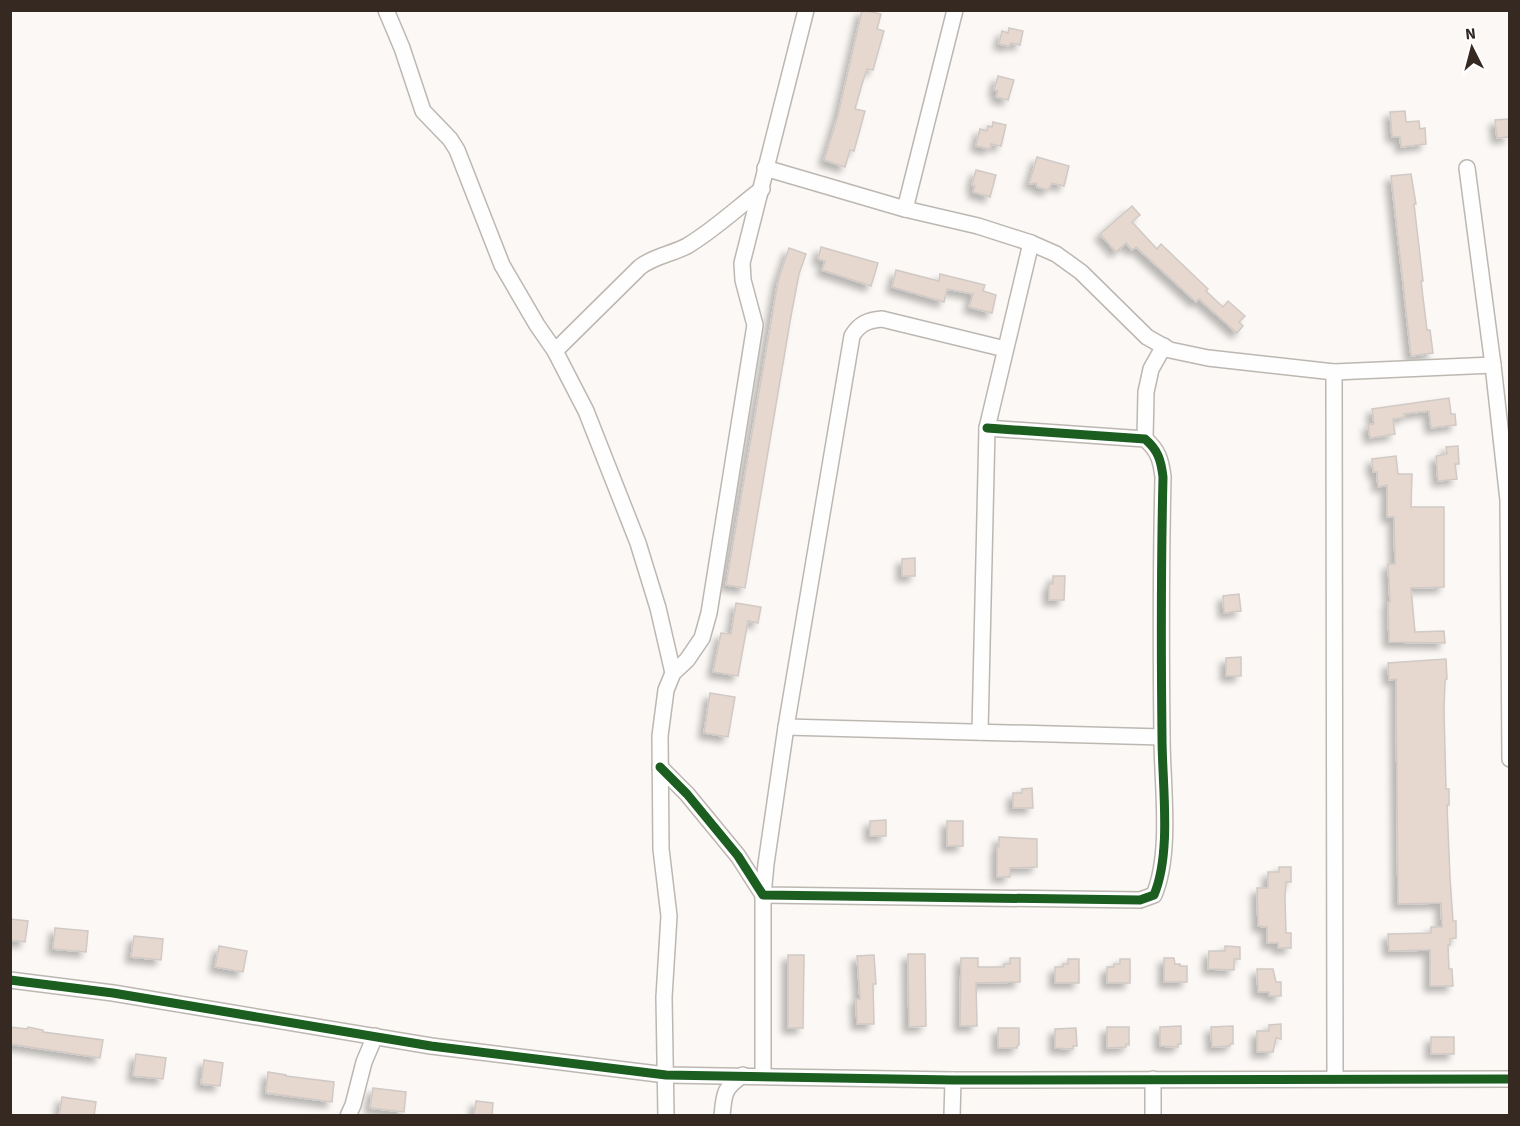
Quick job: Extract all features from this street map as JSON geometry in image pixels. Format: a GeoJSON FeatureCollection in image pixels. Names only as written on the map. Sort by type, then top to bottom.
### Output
{"type":"FeatureCollection","features":[{"type":"Feature","properties":{"kind":"street"},"geometry":{"type":"LineString","coordinates":[[386,10],[402,48],[423,111],[450,139],[457,150],[502,265],[555,351],[586,411],[638,543],[658,608],[674,673]]}},
{"type":"Feature","properties":{"kind":"street"},"geometry":{"type":"LineString","coordinates":[[666,1116],[664,997],[669,916],[661,849],[660,736],[666,690],[674,673],[687,660],[702,638],[709,613],[755,325],[743,280],[742,263],[806,10]]}},
{"type":"Feature","properties":{"kind":"street"},"geometry":{"type":"LineString","coordinates":[[905,209],[955,10]]}},
{"type":"Feature","properties":{"kind":"street"},"geometry":{"type":"LineString","coordinates":[[765,168],[905,209],[978,226],[1031,243],[1056,254],[1081,272],[1148,337],[1170,350],[1208,358],[1334,372],[1493,365]]}},
{"type":"Feature","properties":{"kind":"street"},"geometry":{"type":"LineString","coordinates":[[1467,168],[1508,500],[1509,759]]}},
{"type":"Feature","properties":{"kind":"street"},"geometry":{"type":"LineString","coordinates":[[555,351],[640,267],[648,261],[677,251],[693,242],[762,189]]}},
{"type":"Feature","properties":{"kind":"street"},"geometry":{"type":"LineString","coordinates":[[980,732],[987,428],[1031,243]]}},
{"type":"Feature","properties":{"kind":"street"},"geometry":{"type":"LineString","coordinates":[[763,1075],[763,895],[786,727],[852,336],[855,330],[869,320],[882,319],[1005,348]]}},
{"type":"Feature","properties":{"kind":"street"},"geometry":{"type":"LineString","coordinates":[[1145,439],[1146,392],[1151,369],[1164,346]]}},
{"type":"Feature","properties":{"kind":"street"},"geometry":{"type":"LineString","coordinates":[[1334,372],[1335,1078]]}},
{"type":"Feature","properties":{"kind":"street"},"geometry":{"type":"LineString","coordinates":[[763,895],[1140,900],[1154,895],[1160,882],[1163,859],[1163,477],[1161,459],[1154,447],[1145,439],[987,428]]}},
{"type":"Feature","properties":{"kind":"street"},"geometry":{"type":"LineString","coordinates":[[786,727],[1162,737]]}},
{"type":"Feature","properties":{"kind":"street"},"geometry":{"type":"LineString","coordinates":[[660,766],[687,794],[738,856],[763,895]]}},
{"type":"Feature","properties":{"kind":"street"},"geometry":{"type":"LineString","coordinates":[[10,980],[113,993],[431,1046],[666,1075],[953,1080],[1509,1079]]}},
{"type":"Feature","properties":{"kind":"street"},"geometry":{"type":"LineString","coordinates":[[348,1116],[364,1062],[375,1036]]}},
{"type":"Feature","properties":{"kind":"street"},"geometry":{"type":"LineString","coordinates":[[722,1116],[724,1094],[731,1084],[743,1075]]}},
{"type":"Feature","properties":{"kind":"street"},"geometry":{"type":"LineString","coordinates":[[1153,1079],[1153,1116]]}},
{"type":"Feature","properties":{"kind":"street"},"geometry":{"type":"LineString","coordinates":[[952,1116],[953,1080]]}},
{"type":"Feature","properties":{"kind":"building"},"geometry":{"type":"Polygon","coordinates":[[[862,10],[881,14],[877,29],[884,31],[873,70],[867,69],[862,84],[855,109],[865,111],[854,151],[850,150],[845,167],[824,160],[838,115],[862,10]]]}},
{"type":"Feature","properties":{"kind":"building"},"geometry":{"type":"Polygon","coordinates":[[[1009,28],[1023,31],[1020,45],[999,44],[1002,31],[1008,33],[1009,28]]]}},
{"type":"Feature","properties":{"kind":"building"},"geometry":{"type":"Polygon","coordinates":[[[998,76],[1014,80],[1008,100],[996,97],[998,91],[994,90],[998,76]]]}},
{"type":"Feature","properties":{"kind":"building"},"geometry":{"type":"Polygon","coordinates":[[[1405,111],[1406,122],[1419,121],[1420,129],[1425,128],[1426,144],[1401,147],[1400,137],[1392,137],[1390,112],[1405,111]]]}},
{"type":"Feature","properties":{"kind":"building"},"geometry":{"type":"Polygon","coordinates":[[[1509,119],[1509,137],[1497,138],[1495,120],[1509,119]]]}},
{"type":"Feature","properties":{"kind":"building"},"geometry":{"type":"Polygon","coordinates":[[[993,122],[1006,125],[1001,146],[991,144],[990,149],[976,146],[980,129],[987,131],[988,126],[992,127],[993,122]]]}},
{"type":"Feature","properties":{"kind":"building"},"geometry":{"type":"Polygon","coordinates":[[[1037,157],[1069,166],[1064,186],[1052,183],[1048,190],[1037,187],[1036,183],[1029,184],[1037,157]]]}},
{"type":"Feature","properties":{"kind":"building"},"geometry":{"type":"Polygon","coordinates":[[[976,170],[996,175],[990,197],[973,192],[975,186],[972,185],[976,170]]]}},
{"type":"Feature","properties":{"kind":"building"},"geometry":{"type":"Polygon","coordinates":[[[1411,174],[1416,204],[1414,204],[1427,330],[1430,330],[1433,353],[1411,356],[1391,176],[1411,174]]]}},
{"type":"Feature","properties":{"kind":"building"},"geometry":{"type":"Polygon","coordinates":[[[1132,206],[1140,215],[1132,222],[1157,249],[1161,244],[1208,289],[1206,291],[1223,307],[1228,301],[1245,316],[1239,322],[1243,326],[1237,333],[1199,299],[1196,302],[1136,247],[1132,250],[1126,243],[1116,252],[1100,234],[1132,206]]]}},
{"type":"Feature","properties":{"kind":"building"},"geometry":{"type":"Polygon","coordinates":[[[821,247],[878,263],[871,286],[822,270],[825,261],[818,259],[821,247]]]}},
{"type":"Feature","properties":{"kind":"building"},"geometry":{"type":"Polygon","coordinates":[[[789,248],[806,254],[799,274],[791,316],[745,588],[726,585],[778,281],[789,248]]]}},
{"type":"Feature","properties":{"kind":"building"},"geometry":{"type":"Polygon","coordinates":[[[896,270],[939,281],[940,274],[985,285],[983,291],[996,295],[992,313],[969,307],[973,294],[947,289],[944,302],[892,287],[896,270]]]}},
{"type":"Feature","properties":{"kind":"building"},"geometry":{"type":"Polygon","coordinates":[[[1449,398],[1451,414],[1455,414],[1456,425],[1431,428],[1429,411],[1404,414],[1405,417],[1393,419],[1395,434],[1370,438],[1368,425],[1374,424],[1372,409],[1449,398]]]}},
{"type":"Feature","properties":{"kind":"building"},"geometry":{"type":"Polygon","coordinates":[[[1458,446],[1459,464],[1455,464],[1457,479],[1438,481],[1436,456],[1447,454],[1446,447],[1458,446]]]}},
{"type":"Feature","properties":{"kind":"building"},"geometry":{"type":"Polygon","coordinates":[[[1396,456],[1398,474],[1412,474],[1411,507],[1444,507],[1444,587],[1411,588],[1415,632],[1444,631],[1445,643],[1389,642],[1388,564],[1395,564],[1394,517],[1387,517],[1387,485],[1378,487],[1377,472],[1373,472],[1372,459],[1396,456]]]}},
{"type":"Feature","properties":{"kind":"building"},"geometry":{"type":"Polygon","coordinates":[[[915,558],[915,576],[902,576],[902,559],[915,558]]]}},
{"type":"Feature","properties":{"kind":"building"},"geometry":{"type":"Polygon","coordinates":[[[1053,576],[1065,576],[1064,600],[1049,600],[1049,584],[1053,584],[1053,576]]]}},
{"type":"Feature","properties":{"kind":"building"},"geometry":{"type":"Polygon","coordinates":[[[1239,594],[1241,611],[1224,613],[1223,596],[1239,594]]]}},
{"type":"Feature","properties":{"kind":"building"},"geometry":{"type":"Polygon","coordinates":[[[736,603],[761,607],[758,623],[748,621],[738,676],[713,672],[721,633],[731,634],[736,603]]]}},
{"type":"Feature","properties":{"kind":"building"},"geometry":{"type":"Polygon","coordinates":[[[1241,657],[1241,676],[1226,676],[1226,658],[1241,657]]]}},
{"type":"Feature","properties":{"kind":"building"},"geometry":{"type":"Polygon","coordinates":[[[1446,659],[1444,711],[1446,789],[1449,789],[1449,805],[1447,805],[1450,878],[1456,938],[1450,939],[1450,945],[1448,945],[1449,969],[1452,969],[1453,986],[1430,986],[1430,950],[1389,951],[1388,934],[1431,933],[1431,927],[1442,927],[1441,903],[1398,904],[1396,679],[1389,680],[1388,663],[1446,659]]]}},
{"type":"Feature","properties":{"kind":"building"},"geometry":{"type":"Polygon","coordinates":[[[710,693],[735,697],[728,737],[704,733],[710,693]]]}},
{"type":"Feature","properties":{"kind":"building"},"geometry":{"type":"Polygon","coordinates":[[[1032,788],[1033,808],[1013,808],[1013,793],[1022,793],[1022,789],[1032,788]]]}},
{"type":"Feature","properties":{"kind":"building"},"geometry":{"type":"Polygon","coordinates":[[[886,820],[886,836],[870,836],[870,821],[886,820]]]}},
{"type":"Feature","properties":{"kind":"building"},"geometry":{"type":"Polygon","coordinates":[[[947,821],[963,821],[963,846],[947,846],[947,821]]]}},
{"type":"Feature","properties":{"kind":"building"},"geometry":{"type":"Polygon","coordinates":[[[999,837],[1037,839],[1037,867],[1010,868],[1010,877],[997,877],[999,837]]]}},
{"type":"Feature","properties":{"kind":"building"},"geometry":{"type":"Polygon","coordinates":[[[1279,867],[1291,867],[1291,882],[1286,882],[1285,898],[1286,933],[1291,933],[1291,948],[1278,948],[1278,943],[1267,943],[1267,927],[1258,926],[1257,888],[1268,888],[1268,872],[1279,872],[1279,867]]]}},
{"type":"Feature","properties":{"kind":"building"},"geometry":{"type":"Polygon","coordinates":[[[10,919],[28,921],[25,942],[10,940],[10,919]]]}},
{"type":"Feature","properties":{"kind":"building"},"geometry":{"type":"Polygon","coordinates":[[[55,928],[88,931],[86,952],[53,949],[55,928]]]}},
{"type":"Feature","properties":{"kind":"building"},"geometry":{"type":"Polygon","coordinates":[[[134,936],[163,939],[161,960],[131,957],[134,936]]]}},
{"type":"Feature","properties":{"kind":"building"},"geometry":{"type":"Polygon","coordinates":[[[219,946],[247,951],[243,972],[215,967],[219,946]]]}},
{"type":"Feature","properties":{"kind":"building"},"geometry":{"type":"Polygon","coordinates":[[[1225,946],[1240,947],[1240,959],[1234,959],[1234,970],[1208,969],[1209,951],[1225,951],[1225,946]]]}},
{"type":"Feature","properties":{"kind":"building"},"geometry":{"type":"Polygon","coordinates":[[[908,954],[925,954],[926,1026],[909,1027],[908,954]]]}},
{"type":"Feature","properties":{"kind":"building"},"geometry":{"type":"Polygon","coordinates":[[[788,955],[804,955],[803,1028],[788,1028],[788,955]]]}},
{"type":"Feature","properties":{"kind":"building"},"geometry":{"type":"Polygon","coordinates":[[[874,955],[876,984],[873,984],[874,1024],[857,1024],[856,999],[860,999],[857,956],[874,955]]]}},
{"type":"Feature","properties":{"kind":"building"},"geometry":{"type":"Polygon","coordinates":[[[961,958],[978,958],[978,967],[1004,967],[1004,964],[1010,964],[1010,958],[1020,958],[1020,982],[976,983],[977,1026],[960,1026],[961,958]]]}},
{"type":"Feature","properties":{"kind":"building"},"geometry":{"type":"Polygon","coordinates":[[[1164,958],[1174,958],[1175,964],[1187,966],[1187,982],[1164,982],[1164,958]]]}},
{"type":"Feature","properties":{"kind":"building"},"geometry":{"type":"Polygon","coordinates":[[[1068,959],[1079,959],[1079,983],[1055,983],[1055,967],[1068,964],[1068,959]]]}},
{"type":"Feature","properties":{"kind":"building"},"geometry":{"type":"Polygon","coordinates":[[[1120,959],[1130,959],[1130,983],[1107,983],[1107,967],[1120,964],[1120,959]]]}},
{"type":"Feature","properties":{"kind":"building"},"geometry":{"type":"Polygon","coordinates":[[[1257,969],[1273,969],[1276,982],[1281,982],[1281,996],[1269,996],[1269,992],[1258,992],[1257,969]]]}},
{"type":"Feature","properties":{"kind":"building"},"geometry":{"type":"Polygon","coordinates":[[[1281,1024],[1281,1039],[1276,1038],[1273,1052],[1257,1052],[1257,1031],[1269,1031],[1269,1025],[1281,1024]]]}},
{"type":"Feature","properties":{"kind":"building"},"geometry":{"type":"Polygon","coordinates":[[[1181,1026],[1181,1044],[1178,1044],[1178,1047],[1160,1046],[1160,1027],[1181,1026]]]}},
{"type":"Feature","properties":{"kind":"building"},"geometry":{"type":"Polygon","coordinates":[[[1233,1026],[1233,1044],[1212,1047],[1211,1027],[1233,1026]]]}},
{"type":"Feature","properties":{"kind":"building"},"geometry":{"type":"Polygon","coordinates":[[[10,1027],[27,1029],[28,1027],[43,1030],[43,1032],[103,1040],[100,1058],[10,1044],[10,1027]]]}},
{"type":"Feature","properties":{"kind":"building"},"geometry":{"type":"Polygon","coordinates":[[[1107,1027],[1129,1027],[1129,1045],[1107,1048],[1107,1027]]]}},
{"type":"Feature","properties":{"kind":"building"},"geometry":{"type":"Polygon","coordinates":[[[998,1028],[1019,1028],[1017,1048],[998,1048],[998,1028]]]}},
{"type":"Feature","properties":{"kind":"building"},"geometry":{"type":"Polygon","coordinates":[[[1076,1028],[1077,1046],[1073,1046],[1073,1049],[1055,1048],[1055,1029],[1076,1028]]]}},
{"type":"Feature","properties":{"kind":"building"},"geometry":{"type":"Polygon","coordinates":[[[1431,1037],[1454,1037],[1454,1054],[1431,1054],[1431,1037]]]}},
{"type":"Feature","properties":{"kind":"building"},"geometry":{"type":"Polygon","coordinates":[[[136,1054],[166,1058],[163,1079],[133,1076],[136,1054]]]}},
{"type":"Feature","properties":{"kind":"building"},"geometry":{"type":"Polygon","coordinates":[[[204,1060],[223,1063],[220,1086],[201,1084],[204,1060]]]}},
{"type":"Feature","properties":{"kind":"building"},"geometry":{"type":"Polygon","coordinates":[[[268,1072],[334,1082],[332,1102],[266,1093],[268,1072]]]}},
{"type":"Feature","properties":{"kind":"building"},"geometry":{"type":"Polygon","coordinates":[[[373,1088],[406,1092],[404,1112],[370,1108],[373,1088]]]}},
{"type":"Feature","properties":{"kind":"building"},"geometry":{"type":"Polygon","coordinates":[[[62,1097],[96,1102],[94,1116],[59,1116],[62,1097]]]}},
{"type":"Feature","properties":{"kind":"building"},"geometry":{"type":"Polygon","coordinates":[[[476,1101],[493,1103],[492,1116],[474,1116],[476,1101]]]}},
{"type":"Feature","properties":{"kind":"cycle path"},"geometry":{"type":"LineString","coordinates":[[660,767],[687,794],[738,856],[763,895],[1140,900],[1154,895],[1163,859],[1165,818],[1161,672],[1163,477],[1160,460],[1156,451],[1145,439],[987,428]]}},
{"type":"Feature","properties":{"kind":"cycle path"},"geometry":{"type":"LineString","coordinates":[[10,980],[113,993],[431,1046],[666,1075],[953,1080],[1510,1079]]}}]}
